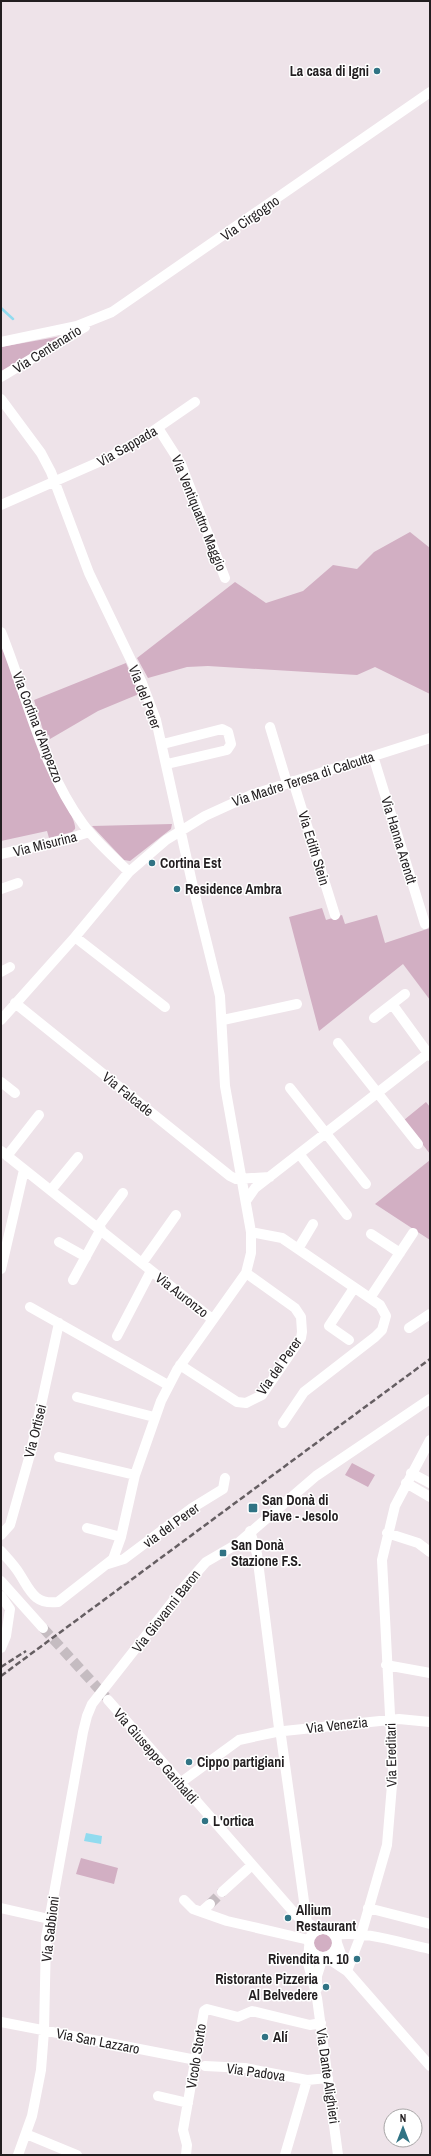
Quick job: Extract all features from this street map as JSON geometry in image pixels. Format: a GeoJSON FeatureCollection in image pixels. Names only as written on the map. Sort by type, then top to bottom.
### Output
{"type":"FeatureCollection","features":[{"type":"Feature","properties":{"kind":"street","name":"Via Cirgogno"},"geometry":{"type":"LineString","coordinates":[[1,342],[62,330],[93,321],[112,312],[430,92]]}},
{"type":"Feature","properties":{"kind":"street","name":"Via Centenario"},"geometry":{"type":"LineString","coordinates":[[1,377],[63,341],[93,321]]}},
{"type":"Feature","properties":{"kind":"street","name":"Via del Perer"},"geometry":{"type":"LineString","coordinates":[[1,399],[41,453],[56,482],[89,573],[151,704],[163,744],[181,831],[220,996],[223,1020],[225,1081],[243,1177],[251,1232],[251,1253],[246,1273],[180,1365],[168,1385],[154,1417],[135,1475],[116,1553],[108,1564],[58,1602],[47,1603],[36,1598],[18,1571],[1,1551]]}},
{"type":"Feature","properties":{"kind":"street","name":"Via Sappada"},"geometry":{"type":"LineString","coordinates":[[1,505],[56,482],[114,455],[158,428],[195,402]]}},
{"type":"Feature","properties":{"kind":"street","name":"Via Ventiquattro Maggio"},"geometry":{"type":"LineString","coordinates":[[158,428],[182,464],[225,578]]}},
{"type":"Feature","properties":{"kind":"street","name":"Via Cortina d'Ampezzo"},"geometry":{"type":"LineString","coordinates":[[1,632],[38,734],[67,800],[89,832],[129,872]]}},
{"type":"Feature","properties":{"kind":"street","name":"Via Edith Stein"},"geometry":{"type":"LineString","coordinates":[[270,726],[335,915]]}},
{"type":"Feature","properties":{"kind":"street"},"geometry":{"type":"LineString","coordinates":[[163,744],[222,729],[228,732],[231,744],[227,750],[167,764]]}},
{"type":"Feature","properties":{"kind":"street","name":"Via Madre Teresa di Calcutta"},"geometry":{"type":"LineString","coordinates":[[181,831],[224,806],[290,782],[430,738]]}},
{"type":"Feature","properties":{"kind":"street","name":"Via Hanna Arendt"},"geometry":{"type":"LineString","coordinates":[[373,756],[424,924]]}},
{"type":"Feature","properties":{"kind":"street"},"geometry":{"type":"LineString","coordinates":[[1,1020],[75,937],[129,872],[155,848],[181,831]]}},
{"type":"Feature","properties":{"kind":"street","name":"Via Misurina"},"geometry":{"type":"LineString","coordinates":[[1,854],[68,839],[89,832]]}},
{"type":"Feature","properties":{"kind":"street"},"geometry":{"type":"LineString","coordinates":[[1,888],[18,883]]}},
{"type":"Feature","properties":{"kind":"street"},"geometry":{"type":"LineString","coordinates":[[75,937],[165,1007]]}},
{"type":"Feature","properties":{"kind":"street"},"geometry":{"type":"LineString","coordinates":[[374,1018],[405,994]]}},
{"type":"Feature","properties":{"kind":"street","name":"Via Falcade"},"geometry":{"type":"LineString","coordinates":[[15,1003],[230,1176],[236,1179],[243,1177],[270,1177]]}},
{"type":"Feature","properties":{"kind":"street"},"geometry":{"type":"LineString","coordinates":[[223,1020],[297,1004]]}},
{"type":"Feature","properties":{"kind":"street"},"geometry":{"type":"LineString","coordinates":[[246,1201],[255,1188],[300,1155],[429,1054],[392,1004]]}},
{"type":"Feature","properties":{"kind":"street"},"geometry":{"type":"LineString","coordinates":[[338,1043],[418,1144]]}},
{"type":"Feature","properties":{"kind":"street"},"geometry":{"type":"LineString","coordinates":[[1,1082],[15,1093]]}},
{"type":"Feature","properties":{"kind":"street"},"geometry":{"type":"LineString","coordinates":[[290,1088],[366,1184]]}},
{"type":"Feature","properties":{"kind":"street","name":"Via Auronzo"},"geometry":{"type":"LineString","coordinates":[[39,1115],[4,1153],[212,1319]]}},
{"type":"Feature","properties":{"kind":"street"},"geometry":{"type":"LineString","coordinates":[[300,1155],[347,1215]]}},
{"type":"Feature","properties":{"kind":"street"},"geometry":{"type":"LineString","coordinates":[[51,1190],[78,1157]]}},
{"type":"Feature","properties":{"kind":"street"},"geometry":{"type":"LineString","coordinates":[[1,1269],[24,1170]]}},
{"type":"Feature","properties":{"kind":"street"},"geometry":{"type":"LineString","coordinates":[[74,1280],[99,1228],[123,1193]]}},
{"type":"Feature","properties":{"kind":"street","name":"Via Auronzo"},"geometry":{"type":"LineString","coordinates":[[142,1263],[176,1215]]}},
{"type":"Feature","properties":{"kind":"street"},"geometry":{"type":"LineString","coordinates":[[298,1249],[313,1224]]}},
{"type":"Feature","properties":{"kind":"street"},"geometry":{"type":"LineString","coordinates":[[251,1232],[282,1238],[380,1305],[384,1311],[386,1322],[382,1330],[304,1392],[283,1424]]}},
{"type":"Feature","properties":{"kind":"street"},"geometry":{"type":"LineString","coordinates":[[370,1298],[413,1233]]}},
{"type":"Feature","properties":{"kind":"street"},"geometry":{"type":"LineString","coordinates":[[371,1234],[400,1253]]}},
{"type":"Feature","properties":{"kind":"street"},"geometry":{"type":"LineString","coordinates":[[59,1242],[86,1257]]}},
{"type":"Feature","properties":{"kind":"street","name":"Via Auronzo"},"geometry":{"type":"LineString","coordinates":[[118,1336],[151,1271]]}},
{"type":"Feature","properties":{"kind":"street","name":"Via del Perer"},"geometry":{"type":"LineString","coordinates":[[180,1365],[237,1402],[246,1403],[262,1395],[301,1338],[302,1325],[301,1318],[295,1308],[246,1273]]}},
{"type":"Feature","properties":{"kind":"street"},"geometry":{"type":"LineString","coordinates":[[349,1340],[329,1326],[354,1288]]}},
{"type":"Feature","properties":{"kind":"street"},"geometry":{"type":"LineString","coordinates":[[30,1307],[168,1385]]}},
{"type":"Feature","properties":{"kind":"street"},"geometry":{"type":"LineString","coordinates":[[409,1328],[430,1314]]}},
{"type":"Feature","properties":{"kind":"street","name":"Via Ortisei"},"geometry":{"type":"LineString","coordinates":[[1,1536],[10,1525],[31,1451],[59,1323]]}},
{"type":"Feature","properties":{"kind":"street"},"geometry":{"type":"LineString","coordinates":[[77,1397],[154,1417]]}},
{"type":"Feature","properties":{"kind":"street","name":"Via Giovanni Baron"},"geometry":{"type":"LineString","coordinates":[[92,1704],[199,1568],[206,1562],[237,1544],[250,1531],[316,1476],[430,1399]]}},
{"type":"Feature","properties":{"kind":"street","name":"Via Ereditari"},"geometry":{"type":"LineString","coordinates":[[347,1972],[361,1935],[387,1845],[389,1830],[393,1773],[382,1569],[387,1533],[395,1506],[411,1473],[430,1440]]}},
{"type":"Feature","properties":{"kind":"street"},"geometry":{"type":"LineString","coordinates":[[59,1457],[135,1475]]}},
{"type":"Feature","properties":{"kind":"street"},"geometry":{"type":"LineString","coordinates":[[411,1473],[430,1483]]}},
{"type":"Feature","properties":{"kind":"street","name":"via del Perer"},"geometry":{"type":"LineString","coordinates":[[108,1564],[124,1559],[192,1508],[223,1489],[225,1478]]}},
{"type":"Feature","properties":{"kind":"street"},"geometry":{"type":"LineString","coordinates":[[406,1483],[430,1497]]}},
{"type":"Feature","properties":{"kind":"street"},"geometry":{"type":"LineString","coordinates":[[87,1528],[121,1537]]}},
{"type":"Feature","properties":{"kind":"street"},"geometry":{"type":"LineString","coordinates":[[250,1531],[257,1554],[260,1574],[280,1732],[307,1923]]}},
{"type":"Feature","properties":{"kind":"street"},"geometry":{"type":"LineString","coordinates":[[387,1533],[418,1543],[430,1552]]}},
{"type":"Feature","properties":{"kind":"street"},"geometry":{"type":"LineString","coordinates":[[1,1581],[43,1628]]}},
{"type":"Feature","properties":{"kind":"street"},"geometry":{"type":"LineString","coordinates":[[1,1596],[10,1609],[6,1636],[1,1648]]}},
{"type":"Feature","properties":{"kind":"street"},"geometry":{"type":"LineString","coordinates":[[386,1665],[430,1673]]}},
{"type":"Feature","properties":{"kind":"street","name":"Via Giuseppe Garibaldi"},"geometry":{"type":"LineString","coordinates":[[108,1700],[297,1916],[319,1930]]}},
{"type":"Feature","properties":{"kind":"street","name":"Via Sabbioni"},"geometry":{"type":"LineString","coordinates":[[18,2155],[26,2134],[39,2077],[44,2031],[44,1956],[49,1919],[83,1732],[92,1704]]}},
{"type":"Feature","properties":{"kind":"street","name":"Via Venezia"},"geometry":{"type":"LineString","coordinates":[[180,1784],[239,1740],[280,1732],[390,1720],[430,1722]]}},
{"type":"Feature","properties":{"kind":"street"},"geometry":{"type":"LineString","coordinates":[[222,1892],[252,1865]]}},
{"type":"Feature","properties":{"kind":"street"},"geometry":{"type":"LineString","coordinates":[[290,1908],[303,1895]]}},
{"type":"Feature","properties":{"kind":"street"},"geometry":{"type":"LineString","coordinates":[[184,1900],[193,1909],[201,1912],[227,1921],[309,1944]]}},
{"type":"Feature","properties":{"kind":"street"},"geometry":{"type":"LineString","coordinates":[[201,1912],[210,1904]]}},
{"type":"Feature","properties":{"kind":"street"},"geometry":{"type":"LineString","coordinates":[[1,1908],[49,1919]]}},
{"type":"Feature","properties":{"kind":"street"},"geometry":{"type":"LineString","coordinates":[[368,1908],[430,1924]]}},
{"type":"Feature","properties":{"kind":"street","name":"Via Giuseppe Garibaldi"},"geometry":{"type":"LineString","coordinates":[[297,1916],[309,1944]]}},
{"type":"Feature","properties":{"kind":"street"},"geometry":{"type":"LineString","coordinates":[[347,1972],[335,1939],[325,1929],[319,1930],[312,1934],[309,1944],[312,1953],[324,1957],[347,1972],[430,2066]]}},
{"type":"Feature","properties":{"kind":"street"},"geometry":{"type":"LineString","coordinates":[[335,1939],[347,1933],[430,1949]]}},
{"type":"Feature","properties":{"kind":"street"},"geometry":{"type":"LineString","coordinates":[[324,1957],[334,1951],[335,1939]]}},
{"type":"Feature","properties":{"kind":"street","name":"Via Dante Alighieri"},"geometry":{"type":"LineString","coordinates":[[309,1944],[308,1963],[317,1998],[321,2023],[338,2155]]}},
{"type":"Feature","properties":{"kind":"street","name":"Via Dante Alighieri"},"geometry":{"type":"LineString","coordinates":[[317,1998],[317,1976],[324,1957]]}},
{"type":"Feature","properties":{"kind":"street","name":"Vicolo Storto"},"geometry":{"type":"LineString","coordinates":[[186,2155],[187,2145],[183,2130],[204,2010],[207,2009],[238,2017],[252,2011],[310,2025],[321,2023]]}},
{"type":"Feature","properties":{"kind":"street","name":"Via San Lazzaro"},"geometry":{"type":"LineString","coordinates":[[1,2022],[196,2060]]}},
{"type":"Feature","properties":{"kind":"street","name":"Via Padova"},"geometry":{"type":"LineString","coordinates":[[205,2066],[245,2068],[307,2080],[328,2078]]}},
{"type":"Feature","properties":{"kind":"street","name":"Via Padova"},"geometry":{"type":"LineString","coordinates":[[285,2155],[307,2080]]}},
{"type":"Feature","properties":{"kind":"street","name":"Vicolo Storto"},"geometry":{"type":"LineString","coordinates":[[158,2096],[188,2103]]}},
{"type":"Feature","properties":{"kind":"street"},"geometry":{"type":"LineString","coordinates":[[26,2134],[77,2155]]}},
{"type":"Feature","properties":{"kind":"shaded area"},"geometry":{"type":"Polygon","coordinates":[[[62,336],[1,375],[1,347],[62,336]]]}},
{"type":"Feature","properties":{"kind":"shaded area"},"geometry":{"type":"Polygon","coordinates":[[[410,532],[430,548],[430,694],[375,667],[357,675],[208,666],[187,667],[148,678],[137,658],[235,582],[266,603],[303,591],[333,565],[357,569],[374,552],[410,532]]]}},
{"type":"Feature","properties":{"kind":"shaded area"},"geometry":{"type":"Polygon","coordinates":[[[1,642],[48,768],[57,790],[75,825],[75,829],[72,832],[49,838],[47,831],[1,841],[1,642]]]}},
{"type":"Feature","properties":{"kind":"shaded area"},"geometry":{"type":"Polygon","coordinates":[[[126,663],[139,694],[98,711],[50,739],[49,735],[45,737],[34,700],[126,663]]]}},
{"type":"Feature","properties":{"kind":"shaded area"},"geometry":{"type":"Polygon","coordinates":[[[172,824],[171,829],[130,861],[124,860],[92,826],[172,824]]]}},
{"type":"Feature","properties":{"kind":"shaded area"},"geometry":{"type":"Polygon","coordinates":[[[322,908],[326,920],[342,915],[345,924],[377,915],[385,943],[430,928],[430,1000],[403,964],[319,1031],[289,917],[322,908]]]}},
{"type":"Feature","properties":{"kind":"shaded area"},"geometry":{"type":"Polygon","coordinates":[[[426,1102],[430,1107],[430,1154],[404,1120],[426,1102]]]}},
{"type":"Feature","properties":{"kind":"shaded area"},"geometry":{"type":"Polygon","coordinates":[[[430,1160],[430,1240],[375,1204],[430,1160]]]}},
{"type":"Feature","properties":{"kind":"shaded area"},"geometry":{"type":"Polygon","coordinates":[[[352,1463],[375,1475],[368,1487],[345,1475],[352,1463]]]}},
{"type":"Feature","properties":{"kind":"shaded area"},"geometry":{"type":"Polygon","coordinates":[[[81,1858],[118,1868],[114,1884],[76,1874],[81,1858]]]}},
{"type":"Feature","properties":{"kind":"shaded area"},"geometry":{"type":"Polygon","coordinates":[[[323,1934],[329,1937],[332,1943],[329,1949],[323,1952],[317,1949],[314,1943],[317,1937],[323,1934]]]}},
{"type":"Feature","properties":{"kind":"water"},"geometry":{"type":"Polygon","coordinates":[[[86,1833],[102,1836],[101,1844],[84,1841],[86,1833]]]}},
{"type":"Feature","properties":{"kind":"waterway"},"geometry":{"type":"LineString","coordinates":[[1,308],[13,319]]}},
{"type":"Feature","properties":{"kind":"tunnel"},"geometry":{"type":"LineString","coordinates":[[43,1628],[106,1697]]}},
{"type":"Feature","properties":{"kind":"tunnel"},"geometry":{"type":"LineString","coordinates":[[210,1904],[222,1892]]}},
{"type":"Feature","properties":{"kind":"railway"},"geometry":{"type":"LineString","coordinates":[[1,1676],[430,1359]]}},
{"type":"Feature","properties":{"kind":"railway"},"geometry":{"type":"LineString","coordinates":[[1,1667],[26,1651]]}},
{"type":"Feature","properties":{"kind":"place","name":"La casa di Igni"},"geometry":{"type":"Point","coordinates":[377,71]}},
{"type":"Feature","properties":{"kind":"place","name":"Cortina Est"},"geometry":{"type":"Point","coordinates":[152,863]}},
{"type":"Feature","properties":{"kind":"place","name":"Residence Ambra"},"geometry":{"type":"Point","coordinates":[177,889]}},
{"type":"Feature","properties":{"kind":"place","name":"San Donà di Piave - Jesolo"},"geometry":{"type":"Point","coordinates":[253,1508]}},
{"type":"Feature","properties":{"kind":"place","name":"San Donà Stazione F.S."},"geometry":{"type":"Point","coordinates":[223,1553]}},
{"type":"Feature","properties":{"kind":"place","name":"Cippo partigiani"},"geometry":{"type":"Point","coordinates":[189,1762]}},
{"type":"Feature","properties":{"kind":"place","name":"L'ortica"},"geometry":{"type":"Point","coordinates":[205,1821]}},
{"type":"Feature","properties":{"kind":"place","name":"Allium Restaurant"},"geometry":{"type":"Point","coordinates":[288,1918]}},
{"type":"Feature","properties":{"kind":"place","name":"Rivendita n. 10"},"geometry":{"type":"Point","coordinates":[357,1959]}},
{"type":"Feature","properties":{"kind":"place","name":"Ristorante Pizzeria Al Belvedere"},"geometry":{"type":"Point","coordinates":[326,1987]}},
{"type":"Feature","properties":{"kind":"place","name":"Alí"},"geometry":{"type":"Point","coordinates":[265,2037]}}]}
